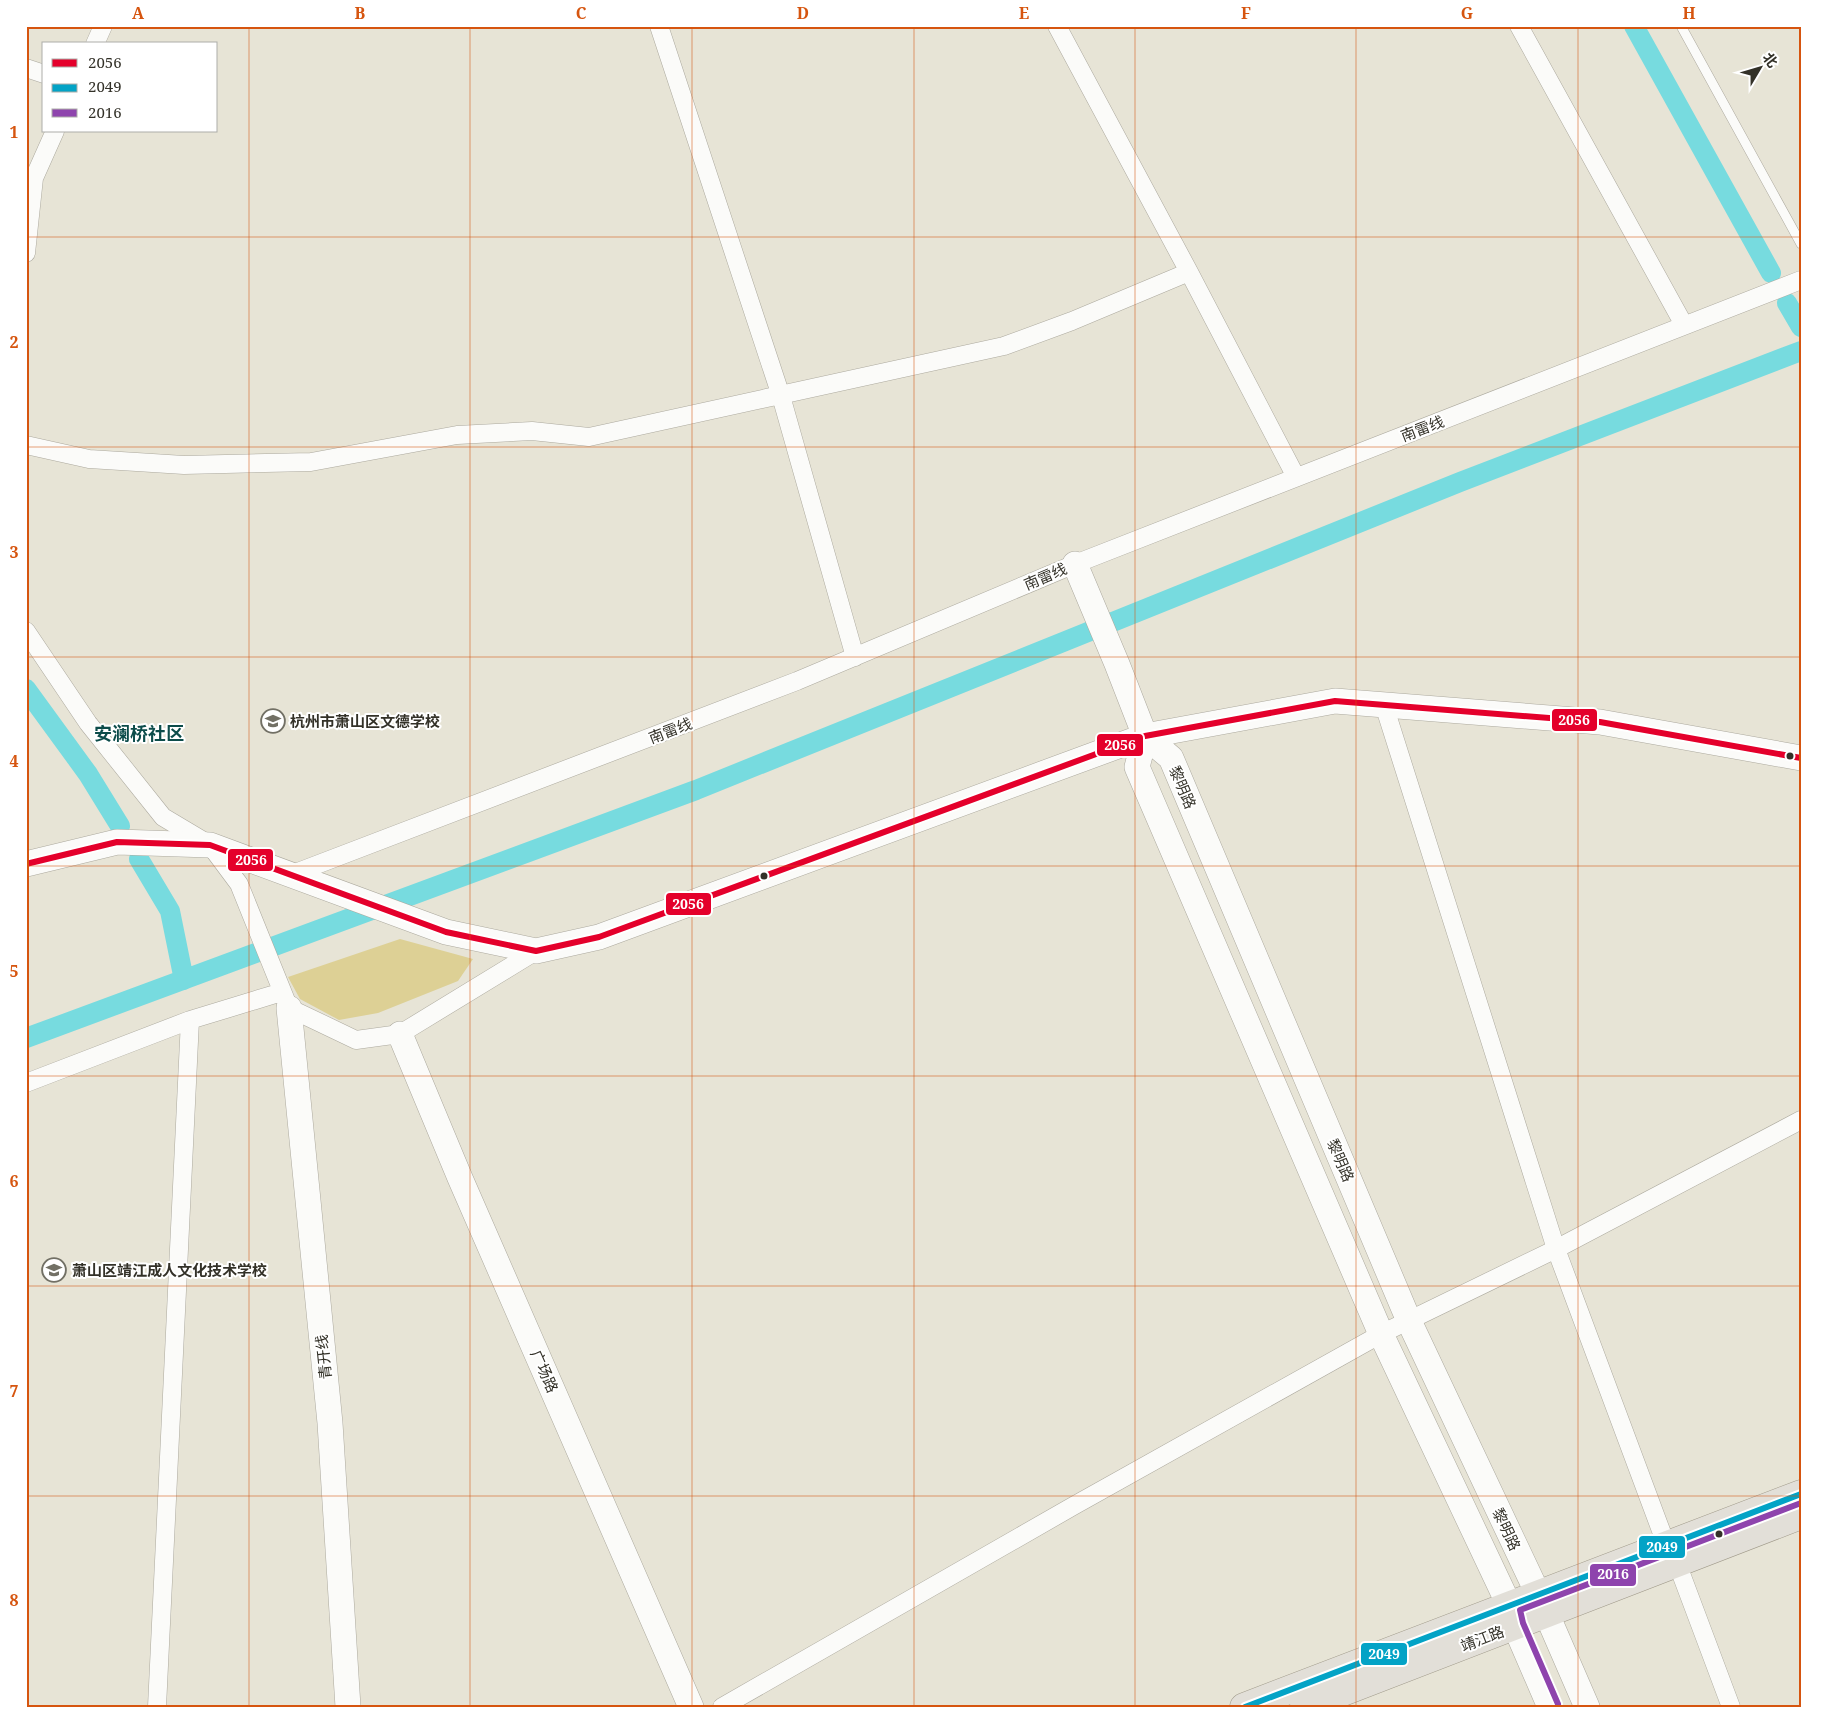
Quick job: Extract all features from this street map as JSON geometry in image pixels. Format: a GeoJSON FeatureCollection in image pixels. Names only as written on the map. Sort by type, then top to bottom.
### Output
{"type":"FeatureCollection","features":[{"type":"Feature","properties":{"kind":"main road"},"geometry":{"type":"LineString","coordinates":[[1075,564],[1145,736]]}},
{"type":"Feature","properties":{"kind":"main road"},"geometry":{"type":"LineString","coordinates":[[26,864],[116,842],[210,845],[446,932],[536,951],[599,937],[1145,736],[1335,701],[1600,722],[1801,758]]}},
{"type":"Feature","properties":{"kind":"main road","name":"黎明路"},"geometry":{"type":"LineString","coordinates":[[1550,1707],[1512,1615],[1381,1334],[1137,767],[1145,736],[1171,758],[1409,1321],[1542,1604],[1587,1707]]}},
{"type":"Feature","properties":{"kind":"main road","name":"青开线"},"geometry":{"type":"LineString","coordinates":[[283,994],[330,1423],[348,1707]]}},
{"type":"Feature","properties":{"kind":"main road","name":"广场路"},"geometry":{"type":"LineString","coordinates":[[400,1034],[468,1196],[691,1707]]}},
{"type":"Feature","properties":{"kind":"main road","name":"靖江路"},"geometry":{"type":"LineString","coordinates":[[1244,1707],[1542,1604],[1672,1554],[1801,1494]]}},
{"type":"Feature","properties":{"kind":"main road","name":"靖江路"},"geometry":{"type":"LineString","coordinates":[[1672,1554],[1801,1515]]}},
{"type":"Feature","properties":{"kind":"main road","name":"靖江路"},"geometry":{"type":"LineString","coordinates":[[1304,1707],[1512,1615]]}},
{"type":"Feature","properties":{"kind":"street"},"geometry":{"type":"LineString","coordinates":[[96,42],[102,26]]}},
{"type":"Feature","properties":{"kind":"street"},"geometry":{"type":"LineString","coordinates":[[659,26],[780,396],[855,657]]}},
{"type":"Feature","properties":{"kind":"street"},"geometry":{"type":"LineString","coordinates":[[1057,26],[1296,477]]}},
{"type":"Feature","properties":{"kind":"street"},"geometry":{"type":"LineString","coordinates":[[1519,26],[1684,325]]}},
{"type":"Feature","properties":{"kind":"street"},"geometry":{"type":"LineString","coordinates":[[26,68],[42,73]]}},
{"type":"Feature","properties":{"kind":"street"},"geometry":{"type":"LineString","coordinates":[[26,253],[34,178],[55,132]]}},
{"type":"Feature","properties":{"kind":"street"},"geometry":{"type":"LineString","coordinates":[[26,445],[90,459],[184,465],[311,462],[457,435],[532,431],[589,438],[1004,346],[1072,321],[1189,272]]}},
{"type":"Feature","properties":{"kind":"street","name":"南雷线"},"geometry":{"type":"LineString","coordinates":[[290,875],[797,681],[1075,564],[1801,280]]}},
{"type":"Feature","properties":{"kind":"street"},"geometry":{"type":"LineString","coordinates":[[26,631],[88,723],[163,817],[210,845],[239,884],[283,994],[356,1040],[400,1034],[536,951]]}},
{"type":"Feature","properties":{"kind":"street"},"geometry":{"type":"LineString","coordinates":[[1384,705],[1556,1249],[1731,1707]]}},
{"type":"Feature","properties":{"kind":"street"},"geometry":{"type":"LineString","coordinates":[[26,1083],[190,1020],[283,994]]}},
{"type":"Feature","properties":{"kind":"street"},"geometry":{"type":"LineString","coordinates":[[157,1707],[190,1020]]}},
{"type":"Feature","properties":{"kind":"street"},"geometry":{"type":"LineString","coordinates":[[722,1707],[1075,1505],[1381,1334],[1556,1249],[1801,1120]]}},
{"type":"Feature","properties":{"kind":"lane"},"geometry":{"type":"LineString","coordinates":[[1681,26],[1801,244]]}},
{"type":"Feature","properties":{"kind":"shaded area"},"geometry":{"type":"Polygon","coordinates":[[[400,939],[473,959],[458,981],[378,1013],[339,1020],[300,999],[288,977],[400,939]]]}},
{"type":"Feature","properties":{"kind":"waterway"},"geometry":{"type":"LineString","coordinates":[[1634,26],[1771,273]]}},
{"type":"Feature","properties":{"kind":"waterway"},"geometry":{"type":"LineString","coordinates":[[1787,303],[1801,327]]}},
{"type":"Feature","properties":{"kind":"waterway"},"geometry":{"type":"LineString","coordinates":[[26,1038],[696,790],[1460,482],[1801,351]]}},
{"type":"Feature","properties":{"kind":"waterway"},"geometry":{"type":"LineString","coordinates":[[26,689],[88,774],[120,826]]}},
{"type":"Feature","properties":{"kind":"waterway"},"geometry":{"type":"LineString","coordinates":[[139,859],[170,911],[184,980]]}},
{"type":"Feature","properties":{"kind":"transit line","name":"2056"},"geometry":{"type":"LineString","coordinates":[[26,864],[117,842],[210,845],[446,932],[536,951],[599,937],[1145,736],[1335,701],[1600,722],[1801,758]]}},
{"type":"Feature","properties":{"kind":"transit line","name":"2049"},"geometry":{"type":"LineString","coordinates":[[1245,1707],[1801,1494]]}},
{"type":"Feature","properties":{"kind":"transit line","name":"2016"},"geometry":{"type":"LineString","coordinates":[[1558,1704],[1523,1623],[1520,1610],[1801,1503]]}},
{"type":"Feature","properties":{"kind":"place","name":"杭州市萧山区文德学校"},"geometry":{"type":"Point","coordinates":[273,721]}},
{"type":"Feature","properties":{"kind":"place","name":"萧山区靖江成人文化技术学校"},"geometry":{"type":"Point","coordinates":[54,1270]}},
{"type":"Feature","properties":{"kind":"district","name":"安澜桥社区"},"geometry":{"type":"Point","coordinates":[139,733]}}]}
